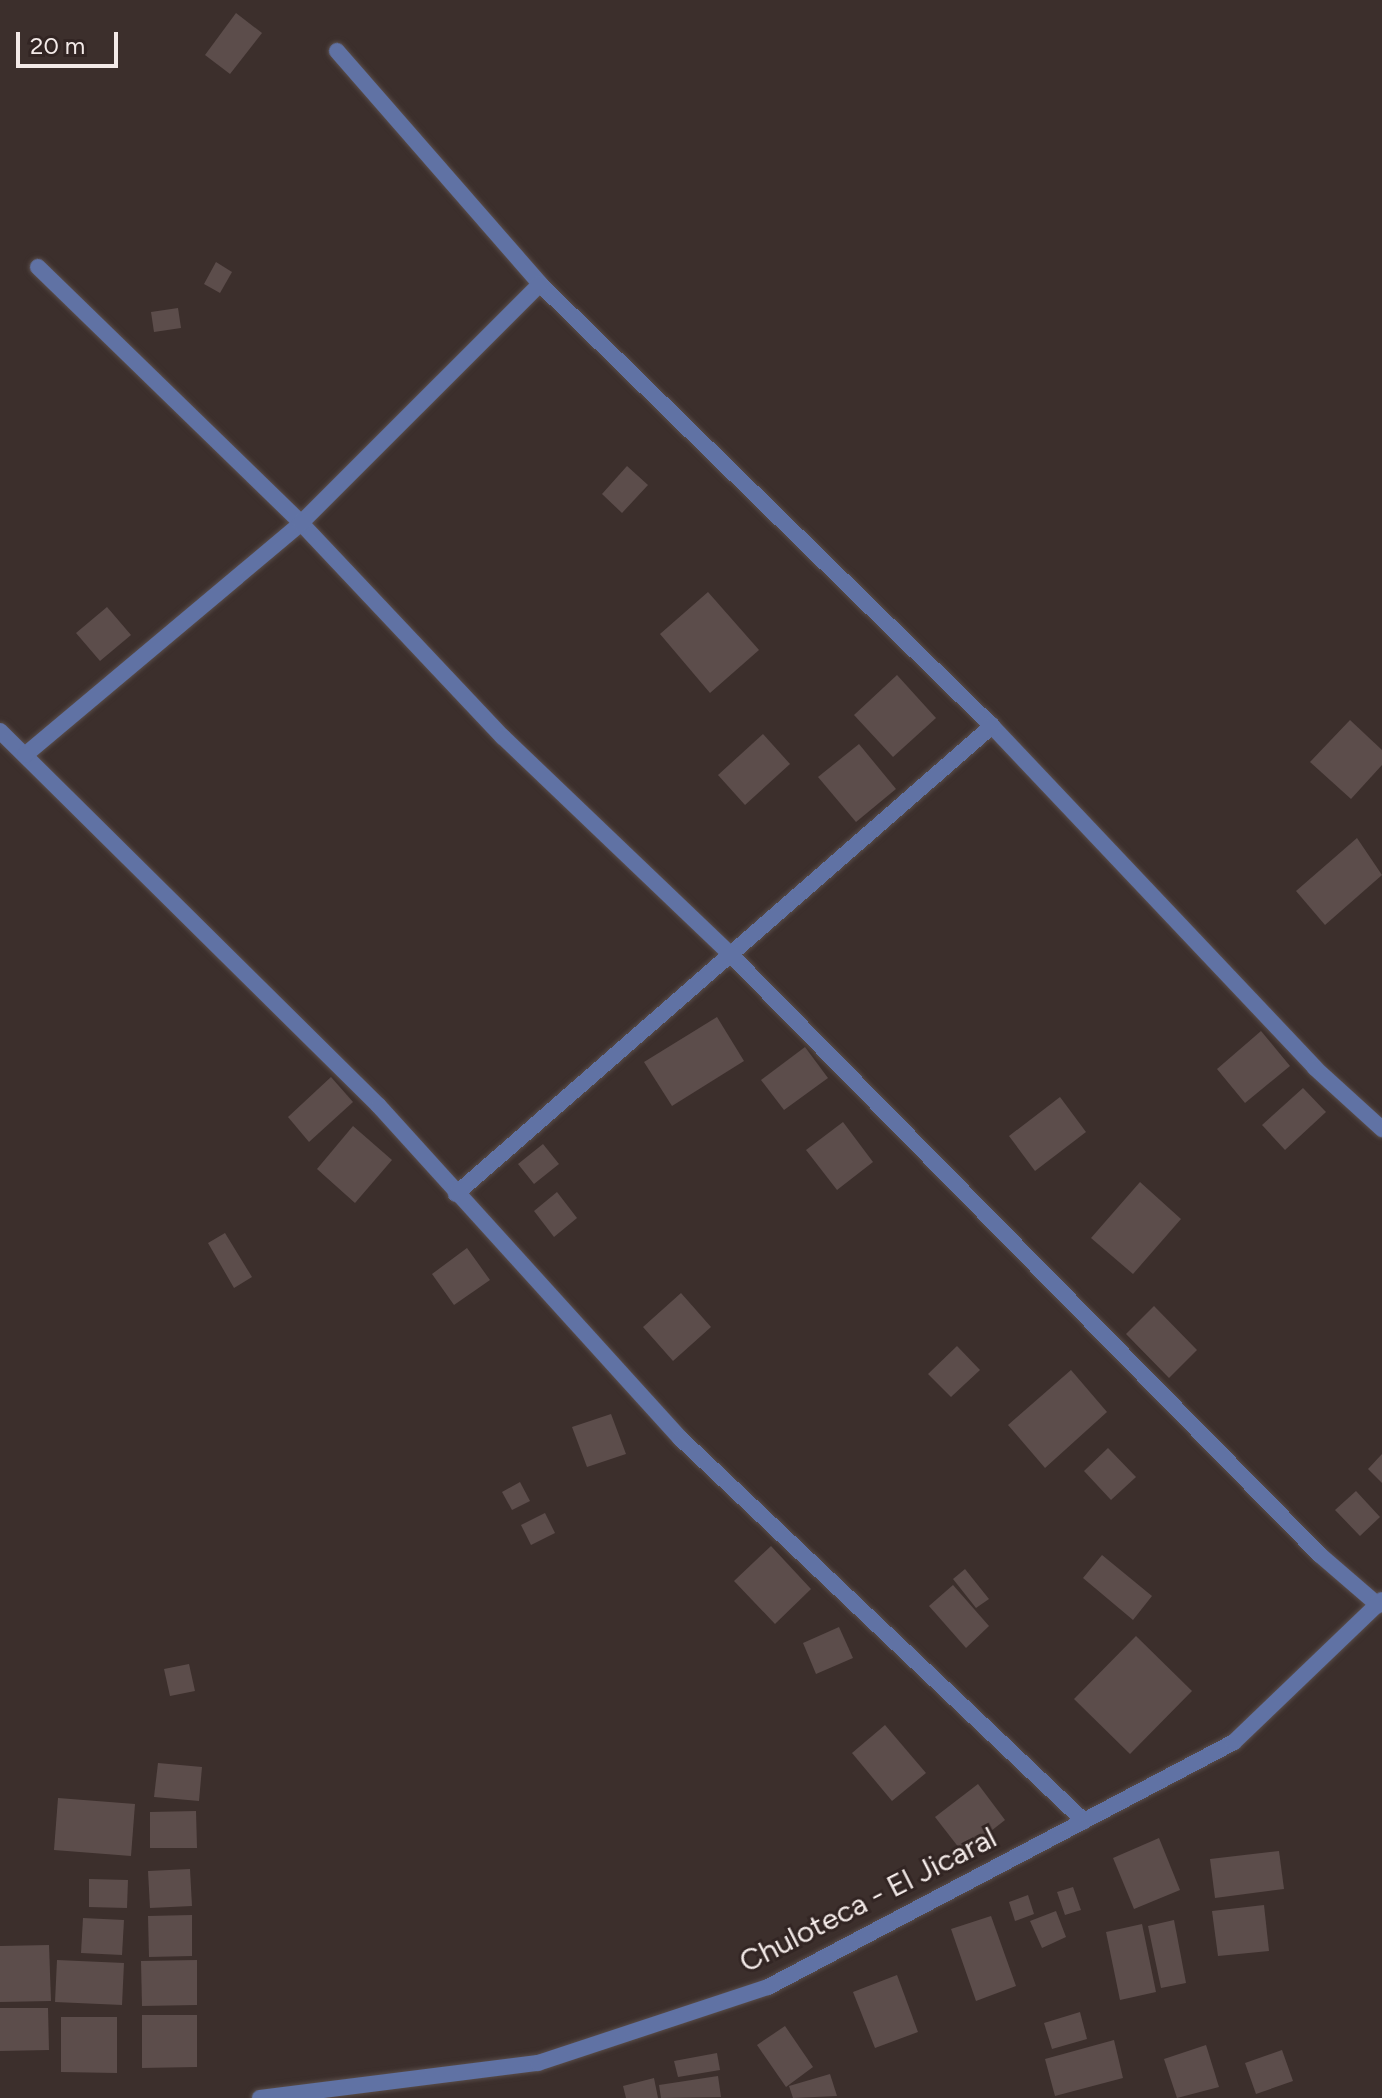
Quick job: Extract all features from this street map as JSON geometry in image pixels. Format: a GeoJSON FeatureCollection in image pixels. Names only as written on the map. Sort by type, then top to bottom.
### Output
{"type":"FeatureCollection","features":[{"type":"Feature","properties":{"kind":"street"},"geometry":{"type":"LineString","coordinates":[[337,51],[540,284],[992,726],[1315,1068],[1382,1129]]}},
{"type":"Feature","properties":{"kind":"street"},"geometry":{"type":"LineString","coordinates":[[38,267],[301,523],[503,737],[732,956],[1320,1555],[1380,1602]]}},
{"type":"Feature","properties":{"kind":"street"},"geometry":{"type":"LineString","coordinates":[[25,755],[301,523],[540,284]]}},
{"type":"Feature","properties":{"kind":"street"},"geometry":{"type":"LineString","coordinates":[[456,1194],[992,726]]}},
{"type":"Feature","properties":{"kind":"street"},"geometry":{"type":"LineString","coordinates":[[0,731],[379,1106],[680,1438],[1084,1821]]}},
{"type":"Feature","properties":{"kind":"street","name":"Chuloteca - El Jicaral"},"geometry":{"type":"LineString","coordinates":[[260,2098],[538,2063],[768,1987],[1234,1742],[1380,1602]]}},
{"type":"Feature","properties":{"kind":"building"},"geometry":{"type":"Polygon","coordinates":[[[236,13],[262,33],[230,74],[205,55],[236,13]]]}},
{"type":"Feature","properties":{"kind":"building"},"geometry":{"type":"Polygon","coordinates":[[[216,262],[232,272],[220,293],[204,284],[216,262]]]}},
{"type":"Feature","properties":{"kind":"building"},"geometry":{"type":"Polygon","coordinates":[[[178,308],[181,328],[154,332],[151,312],[178,308]]]}},
{"type":"Feature","properties":{"kind":"building"},"geometry":{"type":"Polygon","coordinates":[[[627,466],[648,485],[622,513],[602,494],[627,466]]]}},
{"type":"Feature","properties":{"kind":"building"},"geometry":{"type":"Polygon","coordinates":[[[708,592],[759,650],[710,693],[660,634],[708,592]]]}},
{"type":"Feature","properties":{"kind":"building"},"geometry":{"type":"Polygon","coordinates":[[[107,607],[131,635],[100,661],[76,633],[107,607]]]}},
{"type":"Feature","properties":{"kind":"building"},"geometry":{"type":"Polygon","coordinates":[[[897,675],[936,718],[893,757],[854,715],[897,675]]]}},
{"type":"Feature","properties":{"kind":"building"},"geometry":{"type":"Polygon","coordinates":[[[1350,720],[1382,750],[1382,765],[1351,799],[1310,762],[1350,720]]]}},
{"type":"Feature","properties":{"kind":"building"},"geometry":{"type":"Polygon","coordinates":[[[763,734],[790,764],[745,805],[718,775],[763,734]]]}},
{"type":"Feature","properties":{"kind":"building"},"geometry":{"type":"Polygon","coordinates":[[[859,744],[896,789],[856,822],[818,777],[859,744]]]}},
{"type":"Feature","properties":{"kind":"building"},"geometry":{"type":"Polygon","coordinates":[[[1357,838],[1382,875],[1325,925],[1296,891],[1357,838]]]}},
{"type":"Feature","properties":{"kind":"building"},"geometry":{"type":"Polygon","coordinates":[[[717,1017],[744,1061],[672,1106],[644,1062],[717,1017]]]}},
{"type":"Feature","properties":{"kind":"building"},"geometry":{"type":"Polygon","coordinates":[[[1261,1031],[1290,1066],[1245,1103],[1217,1069],[1261,1031]]]}},
{"type":"Feature","properties":{"kind":"building"},"geometry":{"type":"Polygon","coordinates":[[[805,1047],[828,1078],[784,1110],[761,1080],[805,1047]]]}},
{"type":"Feature","properties":{"kind":"building"},"geometry":{"type":"Polygon","coordinates":[[[331,1077],[353,1102],[309,1142],[288,1117],[331,1077]]]}},
{"type":"Feature","properties":{"kind":"building"},"geometry":{"type":"Polygon","coordinates":[[[1303,1088],[1326,1112],[1285,1150],[1262,1125],[1303,1088]]]}},
{"type":"Feature","properties":{"kind":"building"},"geometry":{"type":"Polygon","coordinates":[[[1060,1097],[1086,1132],[1035,1171],[1009,1136],[1060,1097]]]}},
{"type":"Feature","properties":{"kind":"building"},"geometry":{"type":"Polygon","coordinates":[[[843,1122],[873,1162],[837,1190],[806,1150],[843,1122]]]}},
{"type":"Feature","properties":{"kind":"building"},"geometry":{"type":"Polygon","coordinates":[[[353,1126],[392,1160],[355,1203],[317,1169],[353,1126]]]}},
{"type":"Feature","properties":{"kind":"building"},"geometry":{"type":"Polygon","coordinates":[[[543,1144],[559,1164],[534,1184],[518,1164],[543,1144]]]}},
{"type":"Feature","properties":{"kind":"building"},"geometry":{"type":"Polygon","coordinates":[[[1140,1182],[1181,1219],[1133,1274],[1091,1238],[1140,1182]]]}},
{"type":"Feature","properties":{"kind":"building"},"geometry":{"type":"Polygon","coordinates":[[[557,1192],[577,1218],[554,1237],[534,1211],[557,1192]]]}},
{"type":"Feature","properties":{"kind":"building"},"geometry":{"type":"Polygon","coordinates":[[[225,1233],[252,1277],[234,1288],[208,1243],[225,1233]]]}},
{"type":"Feature","properties":{"kind":"building"},"geometry":{"type":"Polygon","coordinates":[[[467,1248],[490,1280],[454,1305],[432,1274],[467,1248]]]}},
{"type":"Feature","properties":{"kind":"building"},"geometry":{"type":"Polygon","coordinates":[[[681,1293],[711,1327],[673,1361],[643,1327],[681,1293]]]}},
{"type":"Feature","properties":{"kind":"building"},"geometry":{"type":"Polygon","coordinates":[[[1154,1306],[1197,1350],[1169,1378],[1126,1334],[1154,1306]]]}},
{"type":"Feature","properties":{"kind":"building"},"geometry":{"type":"Polygon","coordinates":[[[957,1346],[980,1370],[951,1397],[928,1374],[957,1346]]]}},
{"type":"Feature","properties":{"kind":"building"},"geometry":{"type":"Polygon","coordinates":[[[1071,1370],[1107,1412],[1045,1468],[1008,1425],[1071,1370]]]}},
{"type":"Feature","properties":{"kind":"building"},"geometry":{"type":"Polygon","coordinates":[[[611,1414],[626,1454],[587,1467],[572,1427],[611,1414]]]}},
{"type":"Feature","properties":{"kind":"building"},"geometry":{"type":"Polygon","coordinates":[[[1108,1448],[1136,1477],[1111,1500],[1084,1471],[1108,1448]]]}},
{"type":"Feature","properties":{"kind":"building"},"geometry":{"type":"Polygon","coordinates":[[[1382,1454],[1382,1483],[1368,1469],[1382,1454]]]}},
{"type":"Feature","properties":{"kind":"building"},"geometry":{"type":"Polygon","coordinates":[[[520,1482],[530,1501],[512,1510],[502,1492],[520,1482]]]}},
{"type":"Feature","properties":{"kind":"building"},"geometry":{"type":"Polygon","coordinates":[[[1356,1491],[1380,1517],[1360,1536],[1335,1510],[1356,1491]]]}},
{"type":"Feature","properties":{"kind":"building"},"geometry":{"type":"Polygon","coordinates":[[[545,1513],[555,1533],[531,1545],[521,1525],[545,1513]]]}},
{"type":"Feature","properties":{"kind":"building"},"geometry":{"type":"Polygon","coordinates":[[[771,1546],[811,1589],[775,1624],[734,1581],[771,1546]]]}},
{"type":"Feature","properties":{"kind":"building"},"geometry":{"type":"Polygon","coordinates":[[[1102,1555],[1152,1596],[1133,1620],[1083,1578],[1102,1555]]]}},
{"type":"Feature","properties":{"kind":"building"},"geometry":{"type":"Polygon","coordinates":[[[965,1569],[989,1599],[976,1608],[953,1579],[965,1569]]]}},
{"type":"Feature","properties":{"kind":"building"},"geometry":{"type":"Polygon","coordinates":[[[953,1585],[989,1626],[966,1648],[929,1606],[953,1585]]]}},
{"type":"Feature","properties":{"kind":"building"},"geometry":{"type":"Polygon","coordinates":[[[839,1627],[853,1658],[816,1674],[803,1643],[839,1627]]]}},
{"type":"Feature","properties":{"kind":"building"},"geometry":{"type":"Polygon","coordinates":[[[1136,1636],[1192,1691],[1130,1754],[1074,1699],[1136,1636]]]}},
{"type":"Feature","properties":{"kind":"building"},"geometry":{"type":"Polygon","coordinates":[[[189,1664],[195,1691],[170,1696],[164,1669],[189,1664]]]}},
{"type":"Feature","properties":{"kind":"building"},"geometry":{"type":"Polygon","coordinates":[[[885,1725],[926,1773],[892,1801],[852,1753],[885,1725]]]}},
{"type":"Feature","properties":{"kind":"building"},"geometry":{"type":"Polygon","coordinates":[[[158,1763],[202,1767],[199,1801],[154,1797],[158,1763]]]}},
{"type":"Feature","properties":{"kind":"building"},"geometry":{"type":"Polygon","coordinates":[[[978,1784],[1005,1820],[963,1853],[935,1817],[978,1784]]]}},
{"type":"Feature","properties":{"kind":"building"},"geometry":{"type":"Polygon","coordinates":[[[58,1798],[135,1804],[131,1856],[54,1850],[58,1798]]]}},
{"type":"Feature","properties":{"kind":"building"},"geometry":{"type":"Polygon","coordinates":[[[196,1811],[197,1848],[150,1848],[150,1812],[196,1811]]]}},
{"type":"Feature","properties":{"kind":"building"},"geometry":{"type":"Polygon","coordinates":[[[1159,1838],[1180,1890],[1134,1909],[1113,1858],[1159,1838]]]}},
{"type":"Feature","properties":{"kind":"building"},"geometry":{"type":"Polygon","coordinates":[[[1279,1851],[1284,1889],[1215,1898],[1210,1859],[1279,1851]]]}},
{"type":"Feature","properties":{"kind":"building"},"geometry":{"type":"Polygon","coordinates":[[[190,1869],[192,1906],[150,1908],[148,1871],[190,1869]]]}},
{"type":"Feature","properties":{"kind":"building"},"geometry":{"type":"Polygon","coordinates":[[[89,1879],[128,1880],[127,1908],[89,1907],[89,1879]]]}},
{"type":"Feature","properties":{"kind":"building"},"geometry":{"type":"Polygon","coordinates":[[[1073,1887],[1081,1910],[1065,1915],[1057,1892],[1073,1887]]]}},
{"type":"Feature","properties":{"kind":"building"},"geometry":{"type":"Polygon","coordinates":[[[1028,1895],[1034,1914],[1015,1921],[1009,1902],[1028,1895]]]}},
{"type":"Feature","properties":{"kind":"building"},"geometry":{"type":"Polygon","coordinates":[[[1264,1905],[1269,1951],[1218,1956],[1212,1911],[1264,1905]]]}},
{"type":"Feature","properties":{"kind":"building"},"geometry":{"type":"Polygon","coordinates":[[[1056,1911],[1066,1937],[1042,1948],[1030,1921],[1056,1911]]]}},
{"type":"Feature","properties":{"kind":"building"},"geometry":{"type":"Polygon","coordinates":[[[192,1915],[192,1956],[149,1957],[148,1916],[192,1915]]]}},
{"type":"Feature","properties":{"kind":"building"},"geometry":{"type":"Polygon","coordinates":[[[991,1916],[1016,1986],[976,2001],[951,1929],[991,1916]]]}},
{"type":"Feature","properties":{"kind":"building"},"geometry":{"type":"Polygon","coordinates":[[[83,1918],[124,1920],[122,1955],[81,1953],[83,1918]]]}},
{"type":"Feature","properties":{"kind":"building"},"geometry":{"type":"Polygon","coordinates":[[[1174,1920],[1186,1983],[1161,1988],[1148,1926],[1174,1920]]]}},
{"type":"Feature","properties":{"kind":"building"},"geometry":{"type":"Polygon","coordinates":[[[1142,1924],[1156,1992],[1120,2000],[1106,1932],[1142,1924]]]}},
{"type":"Feature","properties":{"kind":"building"},"geometry":{"type":"Polygon","coordinates":[[[49,1945],[51,2001],[0,2002],[0,1946],[49,1945]]]}},
{"type":"Feature","properties":{"kind":"building"},"geometry":{"type":"Polygon","coordinates":[[[57,1960],[124,1963],[122,2005],[55,2002],[57,1960]]]}},
{"type":"Feature","properties":{"kind":"building"},"geometry":{"type":"Polygon","coordinates":[[[197,1960],[197,2005],[142,2006],[141,1961],[197,1960]]]}},
{"type":"Feature","properties":{"kind":"building"},"geometry":{"type":"Polygon","coordinates":[[[897,1975],[918,2032],[875,2048],[853,1992],[897,1975]]]}},
{"type":"Feature","properties":{"kind":"building"},"geometry":{"type":"Polygon","coordinates":[[[0,2008],[48,2008],[49,2050],[0,2051],[0,2008]]]}},
{"type":"Feature","properties":{"kind":"building"},"geometry":{"type":"Polygon","coordinates":[[[1080,2012],[1087,2039],[1052,2049],[1044,2023],[1080,2012]]]}},
{"type":"Feature","properties":{"kind":"building"},"geometry":{"type":"Polygon","coordinates":[[[142,2015],[197,2015],[197,2067],[142,2068],[142,2015]]]}},
{"type":"Feature","properties":{"kind":"building"},"geometry":{"type":"Polygon","coordinates":[[[61,2017],[117,2017],[117,2073],[61,2072],[61,2017]]]}},
{"type":"Feature","properties":{"kind":"building"},"geometry":{"type":"Polygon","coordinates":[[[785,2026],[813,2067],[786,2087],[757,2045],[785,2026]]]}},
{"type":"Feature","properties":{"kind":"building"},"geometry":{"type":"Polygon","coordinates":[[[1114,2040],[1123,2078],[1055,2096],[1045,2059],[1114,2040]]]}},
{"type":"Feature","properties":{"kind":"building"},"geometry":{"type":"Polygon","coordinates":[[[1206,2045],[1219,2087],[1177,2098],[1164,2059],[1206,2045]]]}},
{"type":"Feature","properties":{"kind":"building"},"geometry":{"type":"Polygon","coordinates":[[[1282,2050],[1293,2081],[1256,2094],[1245,2063],[1282,2050]]]}},
{"type":"Feature","properties":{"kind":"building"},"geometry":{"type":"Polygon","coordinates":[[[717,2053],[720,2070],[678,2077],[674,2061],[717,2053]]]}},
{"type":"Feature","properties":{"kind":"building"},"geometry":{"type":"Polygon","coordinates":[[[830,2074],[837,2096],[793,2098],[789,2086],[830,2074]]]}},
{"type":"Feature","properties":{"kind":"building"},"geometry":{"type":"Polygon","coordinates":[[[718,2076],[721,2097],[661,2098],[659,2085],[718,2076]]]}},
{"type":"Feature","properties":{"kind":"building"},"geometry":{"type":"Polygon","coordinates":[[[654,2078],[658,2098],[626,2098],[623,2086],[654,2078]]]}}]}
